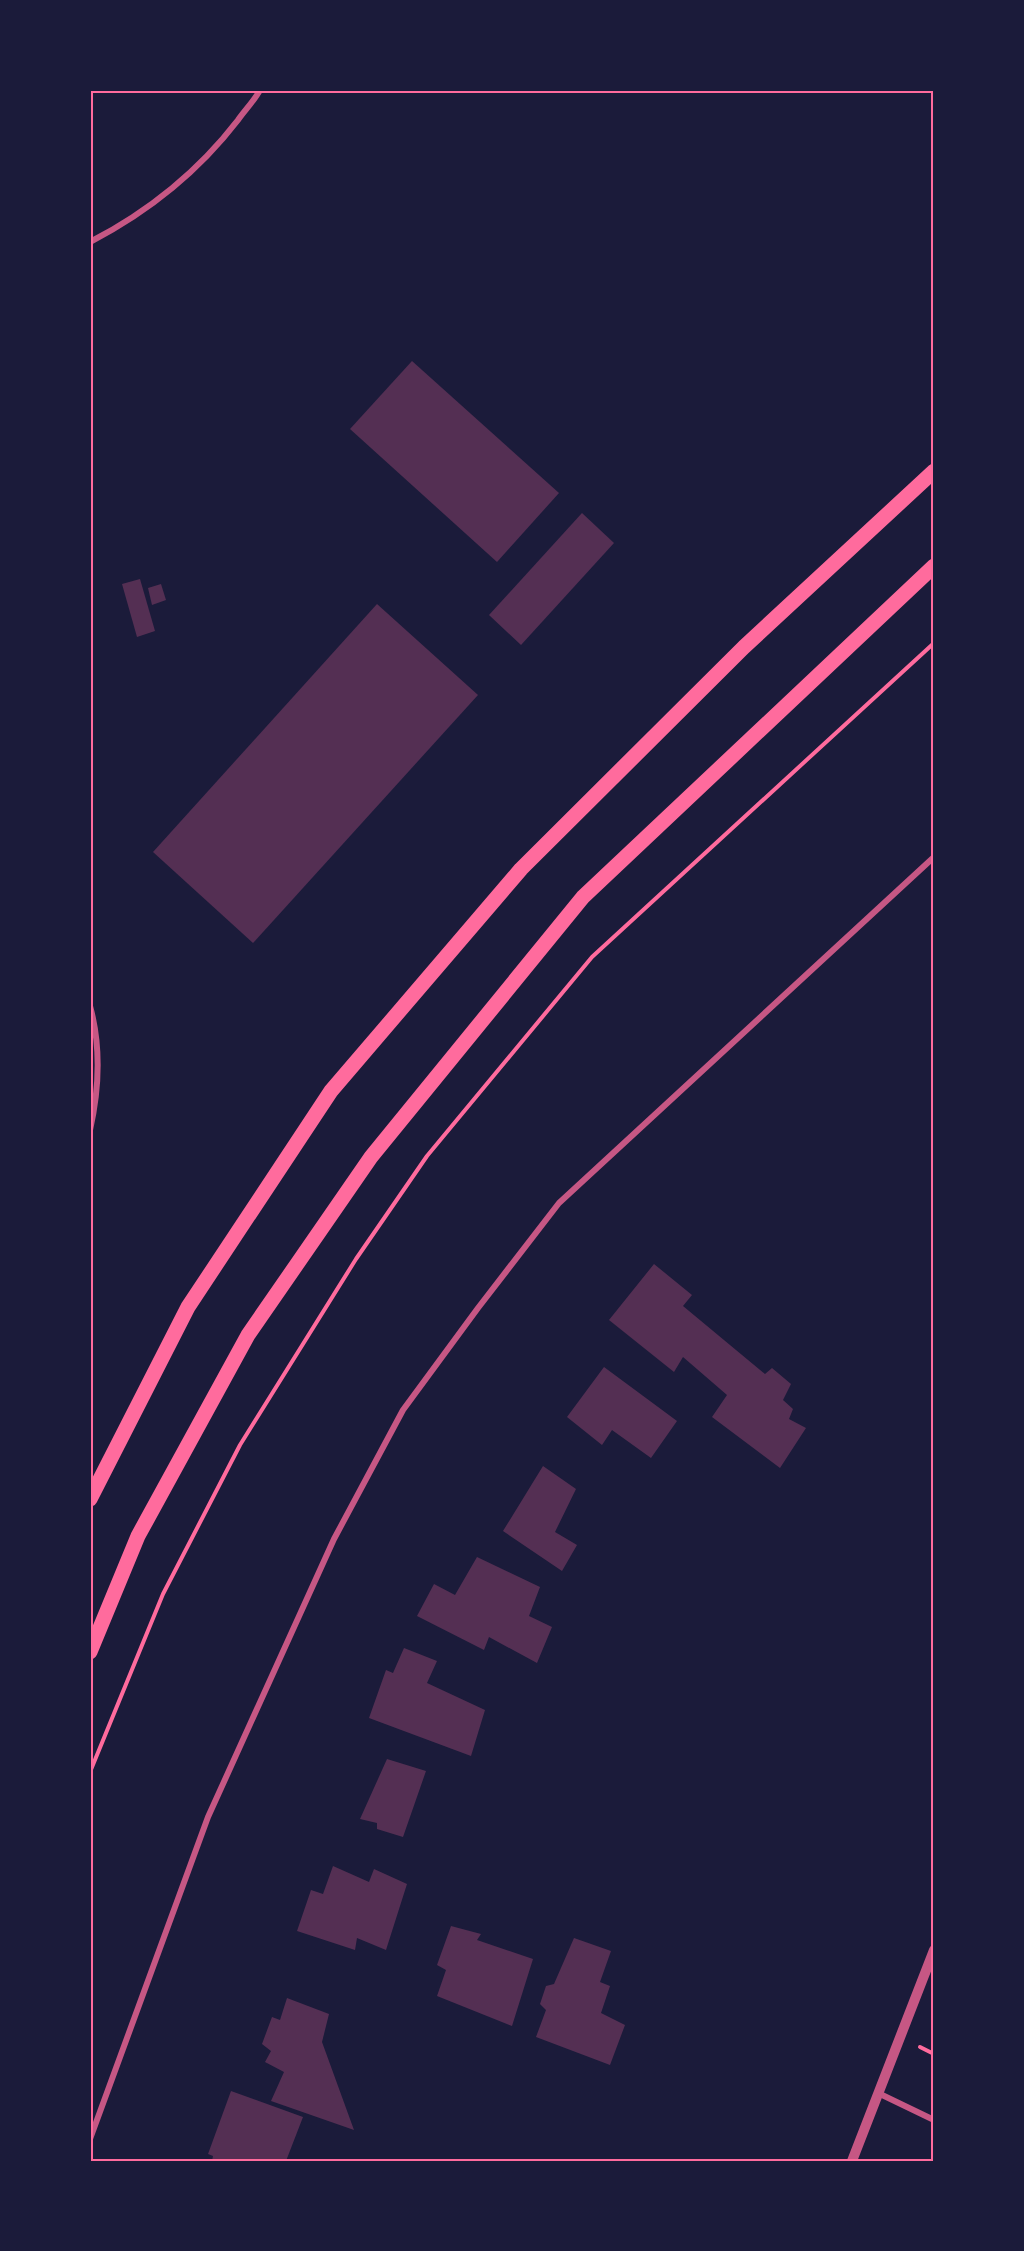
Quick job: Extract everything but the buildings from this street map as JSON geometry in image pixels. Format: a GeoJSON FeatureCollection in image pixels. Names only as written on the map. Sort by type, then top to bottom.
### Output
{"type":"FeatureCollection","features":[{"type":"Feature","properties":{"kind":"main road"},"geometry":{"type":"LineString","coordinates":[[90,1498],[188,1307],[331,1091],[521,869],[744,647],[934,471]]}},
{"type":"Feature","properties":{"kind":"main road"},"geometry":{"type":"LineString","coordinates":[[90,1652],[138,1536],[248,1335],[371,1157],[583,897],[934,566]]}},
{"type":"Feature","properties":{"kind":"street"},"geometry":{"type":"LineString","coordinates":[[90,242],[166,194],[217,148],[260,90]]}},
{"type":"Feature","properties":{"kind":"street"},"geometry":{"type":"LineString","coordinates":[[90,2139],[208,1817],[334,1539],[403,1410],[559,1203],[934,857]]}},
{"type":"Feature","properties":{"kind":"street"},"geometry":{"type":"LineString","coordinates":[[90,1006],[97,1049],[97,1089],[90,1130]]}},
{"type":"Feature","properties":{"kind":"street"},"geometry":{"type":"LineString","coordinates":[[852,2161],[934,1950]]}},
{"type":"Feature","properties":{"kind":"street"},"geometry":{"type":"LineString","coordinates":[[878,2094],[934,2121]]}},
{"type":"Feature","properties":{"kind":"path"},"geometry":{"type":"LineString","coordinates":[[90,1772],[163,1594],[240,1445],[356,1259],[426,1156],[592,957],[934,643]]}}]}
